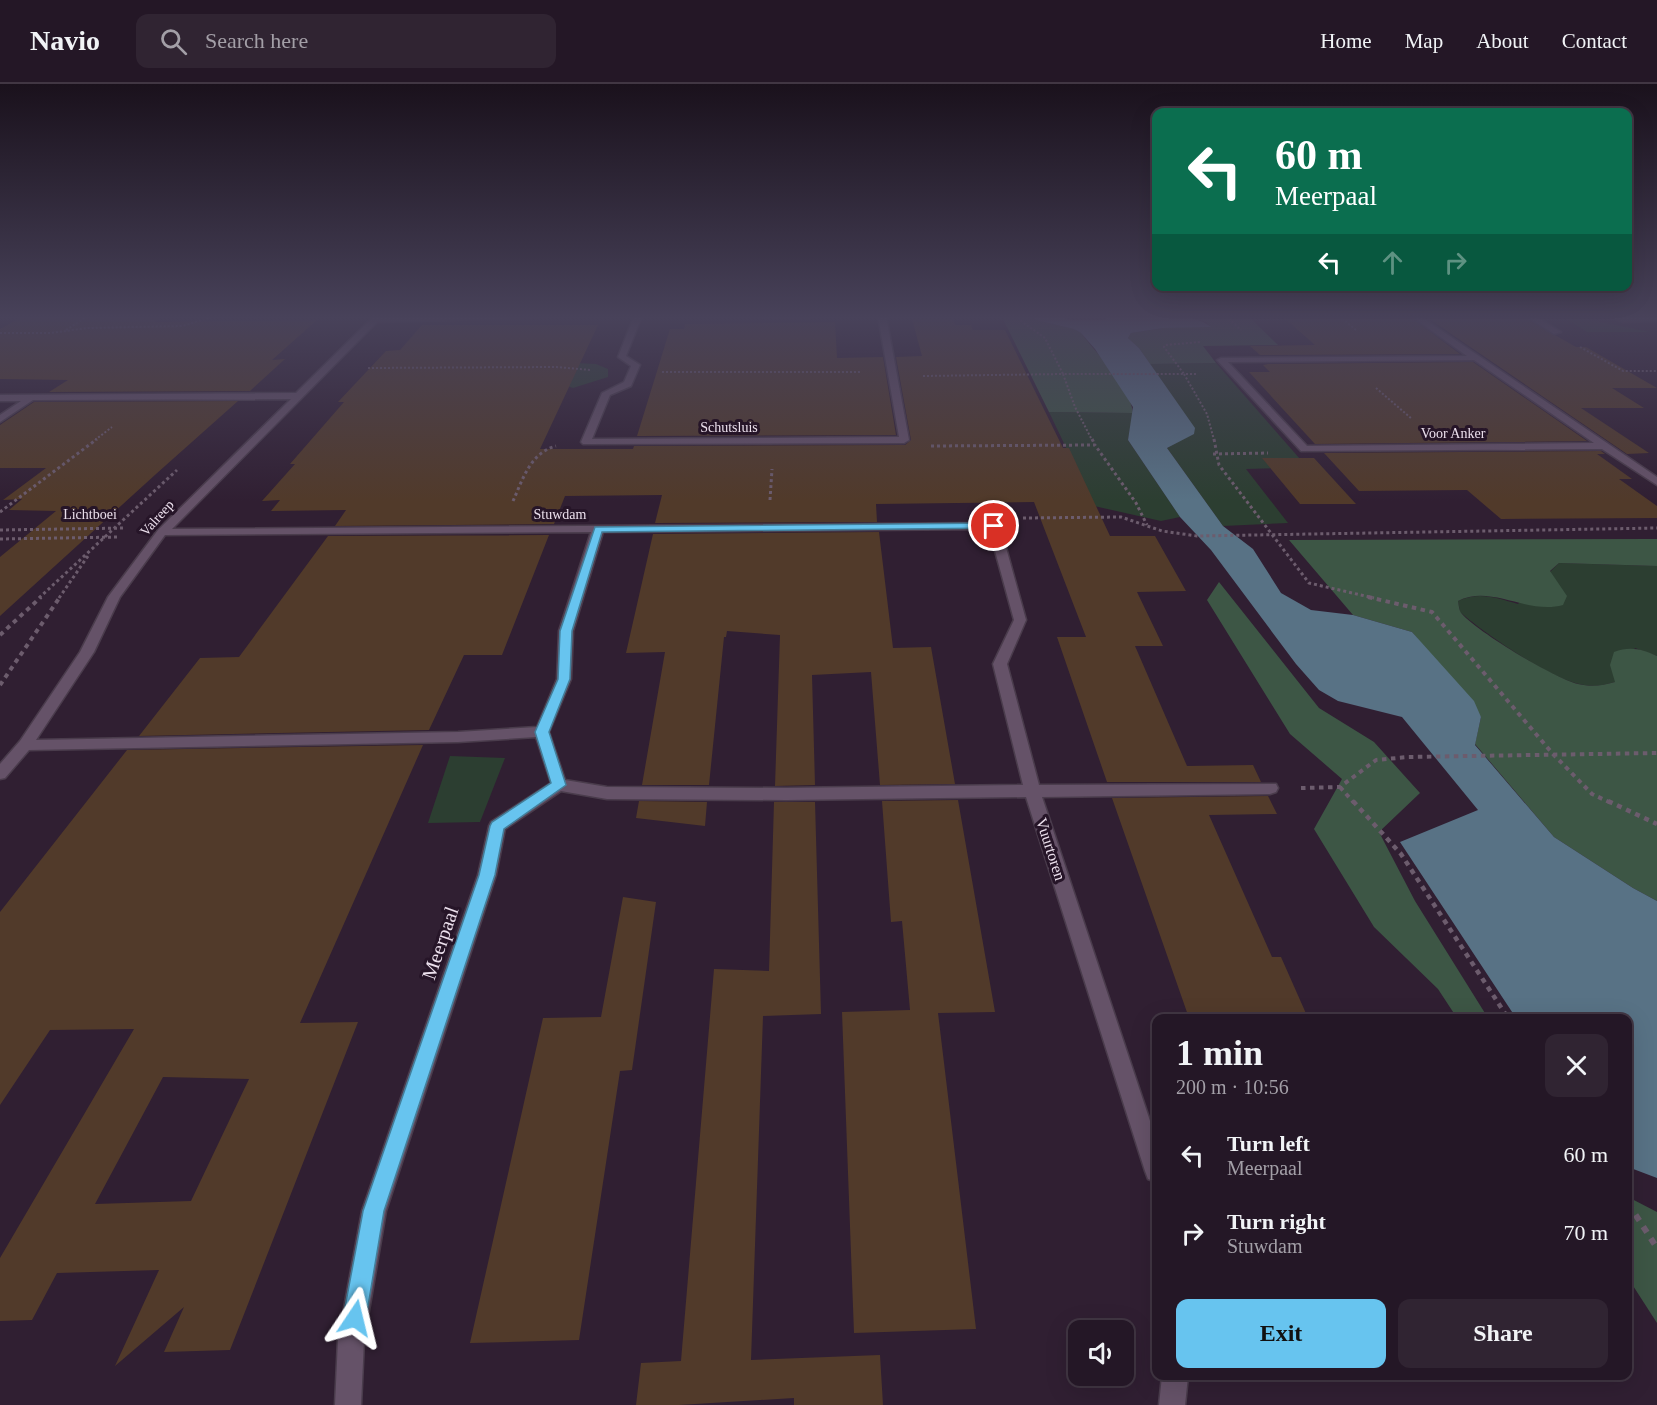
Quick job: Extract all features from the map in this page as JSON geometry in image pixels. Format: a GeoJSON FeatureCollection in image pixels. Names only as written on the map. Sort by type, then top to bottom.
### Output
{"type":"FeatureCollection","features":[{"type":"Feature","properties":{"kind":"street","name":"Valreep"},"geometry":{"type":"LineString","coordinates":[[0,774],[25,746],[87,652],[114,597],[162,532],[318,378]]}},
{"type":"Feature","properties":{"kind":"street"},"geometry":{"type":"LineString","coordinates":[[586,442],[606,393],[628,384],[631,378]]}},
{"type":"Feature","properties":{"kind":"street"},"geometry":{"type":"LineString","coordinates":[[893,378],[904,440]]}},
{"type":"Feature","properties":{"kind":"street"},"geometry":{"type":"LineString","coordinates":[[1237,378],[1304,449]]}},
{"type":"Feature","properties":{"kind":"street"},"geometry":{"type":"LineString","coordinates":[[1503,378],[1657,482]]}},
{"type":"Feature","properties":{"kind":"street"},"geometry":{"type":"LineString","coordinates":[[0,398],[298,396]]}},
{"type":"Feature","properties":{"kind":"street"},"geometry":{"type":"LineString","coordinates":[[0,419],[32,397]]}},
{"type":"Feature","properties":{"kind":"street","name":"Schutsluis"},"geometry":{"type":"LineString","coordinates":[[586,442],[904,440]]}},
{"type":"Feature","properties":{"kind":"street","name":"Voor Anker"},"geometry":{"type":"LineString","coordinates":[[1304,449],[1603,446]]}},
{"type":"Feature","properties":{"kind":"street","name":"Stuwdam"},"geometry":{"type":"LineString","coordinates":[[162,532],[994,526]]}},
{"type":"Feature","properties":{"kind":"street","name":"Vuurtoren"},"geometry":{"type":"LineString","coordinates":[[994,526],[1020,620],[1000,664],[1032,790],[1152,1159]]}},
{"type":"Feature","properties":{"kind":"street"},"geometry":{"type":"LineString","coordinates":[[598,529],[566,631],[564,679],[542,732],[559,785],[607,793],[1270,788]]}},
{"type":"Feature","properties":{"kind":"street"},"geometry":{"type":"LineString","coordinates":[[25,746],[458,737],[542,732]]}},
{"type":"Feature","properties":{"kind":"street","name":"Meerpaal"},"geometry":{"type":"LineString","coordinates":[[348,1405],[351,1340],[374,1211],[487,875],[497,826],[559,785]]}},
{"type":"Feature","properties":{"kind":"street"},"geometry":{"type":"LineString","coordinates":[[1172,1405],[1175,1380]]}},
{"type":"Feature","properties":{"kind":"path"},"geometry":{"type":"LineString","coordinates":[[1064,378],[1075,407],[1095,445],[1136,504],[1147,526]]}},
{"type":"Feature","properties":{"kind":"path"},"geometry":{"type":"LineString","coordinates":[[1186,378],[1199,398],[1212,429],[1214,453],[1248,505],[1309,583],[1432,612],[1553,754],[1592,794],[1657,824]]}},
{"type":"Feature","properties":{"kind":"path"},"geometry":{"type":"LineString","coordinates":[[1368,381],[1444,447]]}},
{"type":"Feature","properties":{"kind":"path"},"geometry":{"type":"LineString","coordinates":[[0,512],[151,398]]}},
{"type":"Feature","properties":{"kind":"path"},"geometry":{"type":"LineString","coordinates":[[904,440],[921,446],[1095,445]]}},
{"type":"Feature","properties":{"kind":"path"},"geometry":{"type":"LineString","coordinates":[[768,528],[774,441]]}},
{"type":"Feature","properties":{"kind":"path"},"geometry":{"type":"LineString","coordinates":[[501,529],[528,467],[546,447],[586,442]]}},
{"type":"Feature","properties":{"kind":"path"},"geometry":{"type":"LineString","coordinates":[[1214,453],[1294,453],[1304,449]]}},
{"type":"Feature","properties":{"kind":"path"},"geometry":{"type":"LineString","coordinates":[[0,635],[182,466]]}},
{"type":"Feature","properties":{"kind":"path"},"geometry":{"type":"LineString","coordinates":[[994,526],[1019,518],[1121,517],[1161,531],[1197,536],[1657,528]]}},
{"type":"Feature","properties":{"kind":"path","name":"Lichtboei"},"geometry":{"type":"LineString","coordinates":[[0,530],[140,528],[162,532]]}},
{"type":"Feature","properties":{"kind":"path","name":"Lichtboei"},"geometry":{"type":"LineString","coordinates":[[0,539],[105,538],[162,532]]}},
{"type":"Feature","properties":{"kind":"path"},"geometry":{"type":"LineString","coordinates":[[0,685],[92,550]]}},
{"type":"Feature","properties":{"kind":"path"},"geometry":{"type":"LineString","coordinates":[[1270,788],[1340,787],[1376,760],[1408,757],[1657,753]]}},
{"type":"Feature","properties":{"kind":"path"},"geometry":{"type":"LineString","coordinates":[[1340,787],[1401,854],[1505,1014]]}},
{"type":"Feature","properties":{"kind":"path"},"geometry":{"type":"LineString","coordinates":[[1632,1209],[1657,1248]]}},
{"type":"Feature","properties":{"kind":"green space"},"geometry":{"type":"Polygon","coordinates":[[[566,378],[606,378],[573,388],[562,384],[566,378]]]}},
{"type":"Feature","properties":{"kind":"green space"},"geometry":{"type":"Polygon","coordinates":[[[1032,378],[1117,378],[1131,403],[1133,413],[1049,412],[1032,378]]]}},
{"type":"Feature","properties":{"kind":"green space"},"geometry":{"type":"Polygon","coordinates":[[[1155,378],[1229,378],[1307,467],[1246,469],[1288,523],[1223,526],[1167,448],[1179,441],[1155,378]]]}},
{"type":"Feature","properties":{"kind":"green space"},"geometry":{"type":"Polygon","coordinates":[[[1049,412],[1133,413],[1128,440],[1180,517],[1161,521],[1094,506],[1049,412]]]}},
{"type":"Feature","properties":{"kind":"green space"},"geometry":{"type":"Polygon","coordinates":[[[1657,539],[1657,566],[1559,563],[1550,571],[1567,596],[1563,605],[1536,606],[1483,596],[1458,601],[1462,614],[1484,632],[1535,664],[1578,684],[1596,686],[1615,682],[1610,665],[1614,652],[1636,649],[1657,656],[1657,901],[1554,837],[1475,744],[1481,717],[1412,632],[1353,615],[1289,540],[1657,539]]]}},
{"type":"Feature","properties":{"kind":"green space"},"geometry":{"type":"Polygon","coordinates":[[[1559,563],[1657,566],[1657,656],[1635,648],[1615,682],[1597,686],[1579,684],[1534,664],[1460,612],[1458,601],[1473,596],[1488,596],[1518,604],[1559,563]]]}},
{"type":"Feature","properties":{"kind":"green space"},"geometry":{"type":"Polygon","coordinates":[[[1219,582],[1319,708],[1374,742],[1420,793],[1379,832],[1415,901],[1486,1014],[1454,1014],[1438,989],[1374,927],[1314,829],[1342,779],[1290,734],[1207,600],[1219,582]]]}},
{"type":"Feature","properties":{"kind":"green space"},"geometry":{"type":"Polygon","coordinates":[[[450,756],[505,758],[480,822],[428,823],[450,756]]]}},
{"type":"Feature","properties":{"kind":"green space"},"geometry":{"type":"Polygon","coordinates":[[[1632,1199],[1657,1212],[1657,1323],[1632,1284],[1632,1199]]]}},
{"type":"Feature","properties":{"kind":"water"},"geometry":{"type":"Polygon","coordinates":[[[1114,378],[1160,378],[1195,428],[1194,434],[1167,448],[1223,526],[1253,549],[1281,593],[1311,610],[1353,615],[1412,632],[1474,701],[1481,717],[1475,745],[1554,837],[1657,901],[1657,1178],[1632,1169],[1632,1014],[1513,1014],[1400,842],[1478,810],[1402,717],[1338,701],[1319,690],[1296,664],[1211,550],[1180,517],[1128,440],[1133,407],[1114,378]]]}},
{"type":"Feature","properties":{"kind":"building"},"geometry":{"type":"Polygon","coordinates":[[[265,378],[250,391],[49,392],[68,380],[0,379],[265,378]]]}},
{"type":"Feature","properties":{"kind":"building"},"geometry":{"type":"Polygon","coordinates":[[[361,378],[573,378],[540,449],[633,449],[634,446],[905,445],[911,440],[900,378],[1028,378],[1063,448],[1069,448],[1110,536],[1155,536],[1186,591],[1137,592],[1163,646],[1135,646],[1187,766],[1253,765],[1261,782],[1107,782],[1057,637],[1086,637],[1034,502],[876,504],[877,522],[655,523],[662,495],[565,496],[554,524],[335,526],[346,510],[271,511],[280,500],[262,501],[295,464],[290,464],[344,402],[338,402],[361,378]]]}},
{"type":"Feature","properties":{"kind":"building"},"geometry":{"type":"Polygon","coordinates":[[[655,378],[886,378],[896,435],[637,436],[655,378]]]}},
{"type":"Feature","properties":{"kind":"building"},"geometry":{"type":"Polygon","coordinates":[[[1254,378],[1496,378],[1587,441],[1315,444],[1254,378]]]}},
{"type":"Feature","properties":{"kind":"building"},"geometry":{"type":"Polygon","coordinates":[[[1515,378],[1639,378],[1657,388],[1612,388],[1644,408],[1581,408],[1649,453],[1627,454],[1515,378]]]}},
{"type":"Feature","properties":{"kind":"building"},"geometry":{"type":"Polygon","coordinates":[[[238,401],[0,616],[0,557],[56,511],[9,510],[22,499],[3,500],[46,468],[0,468],[0,425],[34,402],[238,401]]]}},
{"type":"Feature","properties":{"kind":"building"},"geometry":{"type":"Polygon","coordinates":[[[1601,451],[1605,454],[1597,454],[1632,479],[1619,479],[1657,506],[1657,518],[1501,519],[1467,490],[1359,491],[1324,453],[1601,451]]]}},
{"type":"Feature","properties":{"kind":"building"},"geometry":{"type":"Polygon","coordinates":[[[1262,458],[1314,458],[1356,504],[1300,504],[1262,458]]]}},
{"type":"Feature","properties":{"kind":"building"},"geometry":{"type":"Polygon","coordinates":[[[879,532],[893,648],[931,647],[955,784],[880,785],[871,672],[812,675],[815,785],[775,786],[780,635],[727,631],[724,637],[709,785],[642,785],[665,652],[626,653],[653,534],[879,532]]]}},
{"type":"Feature","properties":{"kind":"building"},"geometry":{"type":"Polygon","coordinates":[[[549,535],[502,655],[464,655],[429,730],[139,736],[200,658],[239,657],[328,536],[549,535]]]}},
{"type":"Feature","properties":{"kind":"building"},"geometry":{"type":"Polygon","coordinates":[[[423,745],[300,1023],[358,1022],[230,1350],[164,1352],[184,1307],[115,1366],[159,1270],[57,1273],[32,1320],[0,1321],[0,1258],[134,1029],[50,1030],[0,1105],[0,912],[127,750],[423,745]],[[163,1077],[95,1204],[191,1201],[249,1079],[163,1077]]]}},
{"type":"Feature","properties":{"kind":"building"},"geometry":{"type":"Polygon","coordinates":[[[1268,796],[1277,814],[1209,815],[1272,957],[1281,957],[1306,1014],[1188,1014],[1112,798],[1268,796]]]}},
{"type":"Feature","properties":{"kind":"building"},"geometry":{"type":"Polygon","coordinates":[[[958,800],[995,1012],[938,1013],[976,1329],[854,1333],[842,1012],[910,1010],[902,921],[891,922],[882,801],[958,800]]]}},
{"type":"Feature","properties":{"kind":"building"},"geometry":{"type":"Polygon","coordinates":[[[639,801],[707,802],[705,826],[636,818],[639,801]]]}},
{"type":"Feature","properties":{"kind":"building"},"geometry":{"type":"Polygon","coordinates":[[[774,802],[815,802],[821,1014],[763,1016],[751,1360],[880,1355],[883,1405],[794,1405],[794,1398],[679,1405],[636,1405],[641,1363],[681,1361],[714,969],[769,971],[774,802]]]}},
{"type":"Feature","properties":{"kind":"building"},"geometry":{"type":"Polygon","coordinates":[[[623,897],[656,902],[632,1070],[620,1071],[579,1340],[470,1343],[543,1018],[601,1017],[623,897]]]}},
{"type":"Feature","properties":{"kind":"route"},"geometry":{"type":"LineString","coordinates":[[355,1318],[374,1211],[487,875],[497,826],[559,785],[542,732],[564,679],[566,631],[598,529],[994,526]]}}]}
